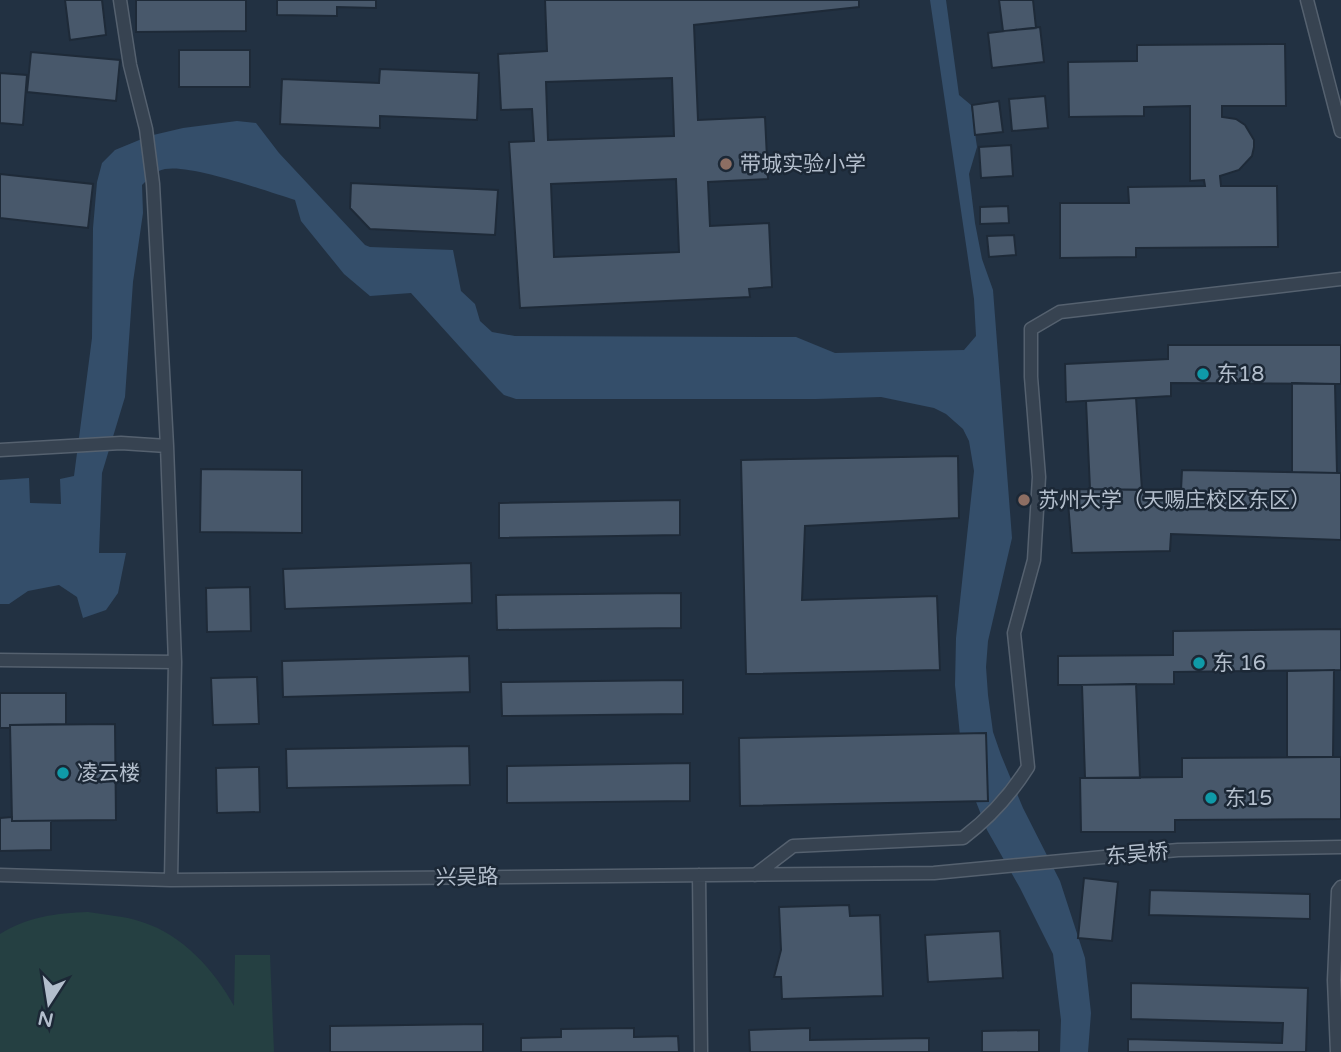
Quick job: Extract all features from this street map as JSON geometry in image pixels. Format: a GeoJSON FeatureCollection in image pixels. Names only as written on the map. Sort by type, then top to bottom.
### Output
{"type":"FeatureCollection","features":[{"type":"Feature","properties":{"kind":"lane"},"geometry":{"type":"LineString","coordinates":[[120,0],[130,65],[146,129],[153,184],[175,662],[171,880]]}},
{"type":"Feature","properties":{"kind":"lane"},"geometry":{"type":"LineString","coordinates":[[1307,0],[1341,131]]}},
{"type":"Feature","properties":{"kind":"lane"},"geometry":{"type":"LineString","coordinates":[[755,875],[793,846],[963,838],[977,828],[1017,784],[1028,767],[1014,633],[1034,559],[1040,477],[1031,377],[1031,329],[1060,312],[1341,279]]}},
{"type":"Feature","properties":{"kind":"lane"},"geometry":{"type":"LineString","coordinates":[[0,450],[121,443],[167,446]]}},
{"type":"Feature","properties":{"kind":"lane"},"geometry":{"type":"LineString","coordinates":[[0,660],[175,662]]}},
{"type":"Feature","properties":{"kind":"lane","name":"东吴桥"},"geometry":{"type":"LineString","coordinates":[[934,873],[1178,850],[1341,847]]}},
{"type":"Feature","properties":{"kind":"lane","name":"兴吴路"},"geometry":{"type":"LineString","coordinates":[[0,875],[171,880],[934,873]]}},
{"type":"Feature","properties":{"kind":"lane"},"geometry":{"type":"LineString","coordinates":[[699,875],[701,1052]]}},
{"type":"Feature","properties":{"kind":"lane"},"geometry":{"type":"LineString","coordinates":[[1337,1052],[1334,980],[1338,891],[1341,887]]}},
{"type":"Feature","properties":{"kind":"green space"},"geometry":{"type":"Polygon","coordinates":[[[88,912],[136,920],[171,936],[207,967],[234,1006],[235,955],[270,955],[274,1052],[0,1052],[0,934],[42,917],[88,912]]]}},
{"type":"Feature","properties":{"kind":"water"},"geometry":{"type":"Polygon","coordinates":[[[930,0],[946,0],[959,95],[971,105],[977,147],[969,174],[982,259],[993,290],[1012,538],[988,641],[986,667],[993,732],[1023,808],[1060,881],[1085,958],[1091,1013],[1088,1052],[1060,1052],[1061,1020],[1053,954],[987,830],[973,794],[960,736],[955,685],[956,638],[974,471],[969,441],[963,429],[946,414],[934,408],[881,397],[516,399],[504,395],[497,388],[411,293],[370,296],[344,274],[301,221],[295,200],[210,174],[165,169],[155,173],[142,185],[143,213],[133,282],[125,397],[102,473],[99,553],[126,553],[118,593],[106,610],[83,618],[77,597],[59,585],[28,591],[9,604],[0,604],[0,480],[29,478],[30,503],[61,504],[60,479],[74,476],[92,338],[93,228],[97,182],[102,163],[115,150],[149,136],[183,128],[237,121],[256,123],[279,153],[365,245],[453,250],[461,291],[475,304],[480,321],[492,332],[515,336],[796,337],[835,353],[964,350],[976,336],[974,299],[930,0]]]}},
{"type":"Feature","properties":{"kind":"building"},"geometry":{"type":"Polygon","coordinates":[[[65,0],[102,0],[106,35],[70,40],[65,0]]]}},
{"type":"Feature","properties":{"kind":"building"},"geometry":{"type":"Polygon","coordinates":[[[136,0],[246,0],[246,31],[136,32],[136,0]]]}},
{"type":"Feature","properties":{"kind":"building"},"geometry":{"type":"Polygon","coordinates":[[[277,0],[376,0],[376,8],[337,7],[337,16],[277,15],[277,0]]]}},
{"type":"Feature","properties":{"kind":"building"},"geometry":{"type":"Polygon","coordinates":[[[545,0],[859,0],[859,7],[694,25],[698,120],[765,117],[768,179],[708,182],[710,226],[769,223],[772,287],[749,289],[750,297],[520,308],[509,142],[534,141],[532,109],[501,110],[498,54],[547,51],[545,0]],[[672,78],[546,82],[548,140],[674,136],[672,78]],[[676,179],[551,184],[554,257],[679,252],[676,179]]]}},
{"type":"Feature","properties":{"kind":"building"},"geometry":{"type":"Polygon","coordinates":[[[999,0],[1033,0],[1036,28],[1003,31],[999,0]]]}},
{"type":"Feature","properties":{"kind":"building"},"geometry":{"type":"Polygon","coordinates":[[[1040,27],[1044,62],[992,68],[988,33],[1040,27]]]}},
{"type":"Feature","properties":{"kind":"building"},"geometry":{"type":"Polygon","coordinates":[[[1285,44],[1286,106],[1222,106],[1222,117],[1236,119],[1245,125],[1254,140],[1254,147],[1252,156],[1239,170],[1220,176],[1221,186],[1277,186],[1278,247],[1136,248],[1136,257],[1060,258],[1060,203],[1129,203],[1128,187],[1205,186],[1204,180],[1190,181],[1190,106],[1144,107],[1144,116],[1069,117],[1068,62],[1137,61],[1137,45],[1285,44]]]}},
{"type":"Feature","properties":{"kind":"building"},"geometry":{"type":"Polygon","coordinates":[[[179,50],[250,50],[250,87],[179,87],[179,50]]]}},
{"type":"Feature","properties":{"kind":"building"},"geometry":{"type":"Polygon","coordinates":[[[31,52],[120,60],[116,101],[27,92],[31,52]]]}},
{"type":"Feature","properties":{"kind":"building"},"geometry":{"type":"Polygon","coordinates":[[[380,69],[479,73],[477,120],[380,116],[380,128],[280,124],[282,79],[379,83],[380,69]]]}},
{"type":"Feature","properties":{"kind":"building"},"geometry":{"type":"Polygon","coordinates":[[[0,73],[27,75],[23,125],[0,123],[0,73]]]}},
{"type":"Feature","properties":{"kind":"building"},"geometry":{"type":"Polygon","coordinates":[[[1045,96],[1048,128],[1012,131],[1009,99],[1045,96]]]}},
{"type":"Feature","properties":{"kind":"building"},"geometry":{"type":"Polygon","coordinates":[[[999,101],[1003,132],[975,135],[972,105],[999,101]]]}},
{"type":"Feature","properties":{"kind":"building"},"geometry":{"type":"Polygon","coordinates":[[[1011,145],[1013,176],[981,178],[979,147],[1011,145]]]}},
{"type":"Feature","properties":{"kind":"building"},"geometry":{"type":"Polygon","coordinates":[[[0,174],[93,184],[88,228],[0,218],[0,174]]]}},
{"type":"Feature","properties":{"kind":"building"},"geometry":{"type":"Polygon","coordinates":[[[351,183],[498,190],[495,235],[370,229],[350,208],[351,183]]]}},
{"type":"Feature","properties":{"kind":"building"},"geometry":{"type":"Polygon","coordinates":[[[1008,206],[1009,223],[980,224],[980,207],[1008,206]]]}},
{"type":"Feature","properties":{"kind":"building"},"geometry":{"type":"Polygon","coordinates":[[[1014,235],[1016,255],[989,257],[987,236],[1014,235]]]}},
{"type":"Feature","properties":{"kind":"building","name":"东18"},"geometry":{"type":"Polygon","coordinates":[[[1168,345],[1341,345],[1341,384],[1171,383],[1171,396],[1066,402],[1065,364],[1168,359],[1168,345]]]}},
{"type":"Feature","properties":{"kind":"building"},"geometry":{"type":"Polygon","coordinates":[[[1292,383],[1335,384],[1337,473],[1292,472],[1292,383]]]}},
{"type":"Feature","properties":{"kind":"building"},"geometry":{"type":"Polygon","coordinates":[[[1136,398],[1142,490],[1090,489],[1086,401],[1136,398]]]}},
{"type":"Feature","properties":{"kind":"building"},"geometry":{"type":"Polygon","coordinates":[[[958,456],[959,518],[805,526],[802,600],[937,596],[940,670],[746,674],[741,460],[958,456]]]}},
{"type":"Feature","properties":{"kind":"building"},"geometry":{"type":"Polygon","coordinates":[[[201,469],[302,470],[302,533],[200,532],[201,469]]]}},
{"type":"Feature","properties":{"kind":"building"},"geometry":{"type":"Polygon","coordinates":[[[1182,470],[1341,473],[1341,540],[1171,534],[1170,551],[1072,553],[1067,489],[1181,490],[1182,470]]]}},
{"type":"Feature","properties":{"kind":"building"},"geometry":{"type":"Polygon","coordinates":[[[680,500],[680,535],[499,538],[499,503],[680,500]]]}},
{"type":"Feature","properties":{"kind":"building"},"geometry":{"type":"Polygon","coordinates":[[[471,563],[472,603],[285,609],[283,569],[471,563]]]}},
{"type":"Feature","properties":{"kind":"building"},"geometry":{"type":"Polygon","coordinates":[[[250,587],[251,631],[207,632],[206,588],[250,587]]]}},
{"type":"Feature","properties":{"kind":"building"},"geometry":{"type":"Polygon","coordinates":[[[681,593],[681,628],[497,630],[496,595],[681,593]]]}},
{"type":"Feature","properties":{"kind":"building","name":"东 16"},"geometry":{"type":"Polygon","coordinates":[[[1341,629],[1341,670],[1174,672],[1174,684],[1058,685],[1058,656],[1173,655],[1173,631],[1341,629]]]}},
{"type":"Feature","properties":{"kind":"building"},"geometry":{"type":"Polygon","coordinates":[[[469,656],[470,692],[283,697],[282,661],[469,656]]]}},
{"type":"Feature","properties":{"kind":"building"},"geometry":{"type":"Polygon","coordinates":[[[1334,670],[1333,757],[1287,757],[1287,671],[1334,670]]]}},
{"type":"Feature","properties":{"kind":"building"},"geometry":{"type":"Polygon","coordinates":[[[257,677],[259,724],[213,725],[211,678],[257,677]]]}},
{"type":"Feature","properties":{"kind":"building"},"geometry":{"type":"Polygon","coordinates":[[[683,680],[683,714],[502,716],[501,682],[683,680]]]}},
{"type":"Feature","properties":{"kind":"building"},"geometry":{"type":"Polygon","coordinates":[[[1136,684],[1140,778],[1085,778],[1082,685],[1136,684]]]}},
{"type":"Feature","properties":{"kind":"building"},"geometry":{"type":"Polygon","coordinates":[[[0,693],[66,693],[66,724],[10,725],[10,728],[0,728],[0,693]]]}},
{"type":"Feature","properties":{"kind":"building","name":"凌云楼"},"geometry":{"type":"Polygon","coordinates":[[[115,724],[116,820],[12,821],[10,725],[115,724]]]}},
{"type":"Feature","properties":{"kind":"building"},"geometry":{"type":"Polygon","coordinates":[[[986,733],[988,801],[740,806],[739,738],[986,733]]]}},
{"type":"Feature","properties":{"kind":"building"},"geometry":{"type":"Polygon","coordinates":[[[469,746],[470,785],[287,788],[286,749],[469,746]]]}},
{"type":"Feature","properties":{"kind":"building","name":"东15"},"geometry":{"type":"Polygon","coordinates":[[[1341,757],[1341,819],[1175,820],[1175,832],[1081,832],[1080,778],[1182,777],[1182,758],[1341,757]]]}},
{"type":"Feature","properties":{"kind":"building"},"geometry":{"type":"Polygon","coordinates":[[[690,763],[690,801],[507,803],[507,766],[690,763]]]}},
{"type":"Feature","properties":{"kind":"building"},"geometry":{"type":"Polygon","coordinates":[[[259,767],[260,812],[217,813],[216,768],[259,767]]]}},
{"type":"Feature","properties":{"kind":"building"},"geometry":{"type":"Polygon","coordinates":[[[12,817],[12,821],[51,821],[51,850],[0,851],[0,818],[12,817]]]}},
{"type":"Feature","properties":{"kind":"building"},"geometry":{"type":"Polygon","coordinates":[[[1084,878],[1118,882],[1112,941],[1078,938],[1084,878]]]}},
{"type":"Feature","properties":{"kind":"building"},"geometry":{"type":"Polygon","coordinates":[[[1150,890],[1310,894],[1310,919],[1149,915],[1150,890]]]}},
{"type":"Feature","properties":{"kind":"building"},"geometry":{"type":"Polygon","coordinates":[[[849,905],[850,916],[880,915],[883,996],[782,999],[781,977],[774,977],[781,950],[779,907],[849,905]]]}},
{"type":"Feature","properties":{"kind":"building"},"geometry":{"type":"Polygon","coordinates":[[[1000,931],[1003,978],[928,982],[925,935],[1000,931]]]}},
{"type":"Feature","properties":{"kind":"building"},"geometry":{"type":"Polygon","coordinates":[[[1131,983],[1308,988],[1306,1052],[1128,1052],[1128,1039],[1282,1043],[1283,1023],[1131,1019],[1131,983]]]}},
{"type":"Feature","properties":{"kind":"building"},"geometry":{"type":"Polygon","coordinates":[[[483,1024],[483,1052],[330,1052],[330,1026],[483,1024]]]}},
{"type":"Feature","properties":{"kind":"building"},"geometry":{"type":"Polygon","coordinates":[[[634,1028],[634,1037],[678,1036],[679,1052],[521,1052],[521,1038],[561,1037],[561,1029],[634,1028]]]}},
{"type":"Feature","properties":{"kind":"building"},"geometry":{"type":"Polygon","coordinates":[[[810,1028],[810,1040],[929,1038],[929,1052],[750,1052],[749,1030],[810,1028]]]}},
{"type":"Feature","properties":{"kind":"building"},"geometry":{"type":"Polygon","coordinates":[[[1039,1030],[1039,1052],[982,1052],[982,1031],[1039,1030]]]}},
{"type":"Feature","properties":{"kind":"place","name":"带城实验小学"},"geometry":{"type":"Point","coordinates":[726,164]}},
{"type":"Feature","properties":{"kind":"place","name":"东18"},"geometry":{"type":"Point","coordinates":[1203,374]}},
{"type":"Feature","properties":{"kind":"place","name":"苏州大学（天赐庄校区东区）"},"geometry":{"type":"Point","coordinates":[1024,500]}},
{"type":"Feature","properties":{"kind":"place","name":"东 16"},"geometry":{"type":"Point","coordinates":[1199,663]}},
{"type":"Feature","properties":{"kind":"place","name":"凌云楼"},"geometry":{"type":"Point","coordinates":[63,773]}},
{"type":"Feature","properties":{"kind":"place","name":"东15"},"geometry":{"type":"Point","coordinates":[1211,798]}}]}
